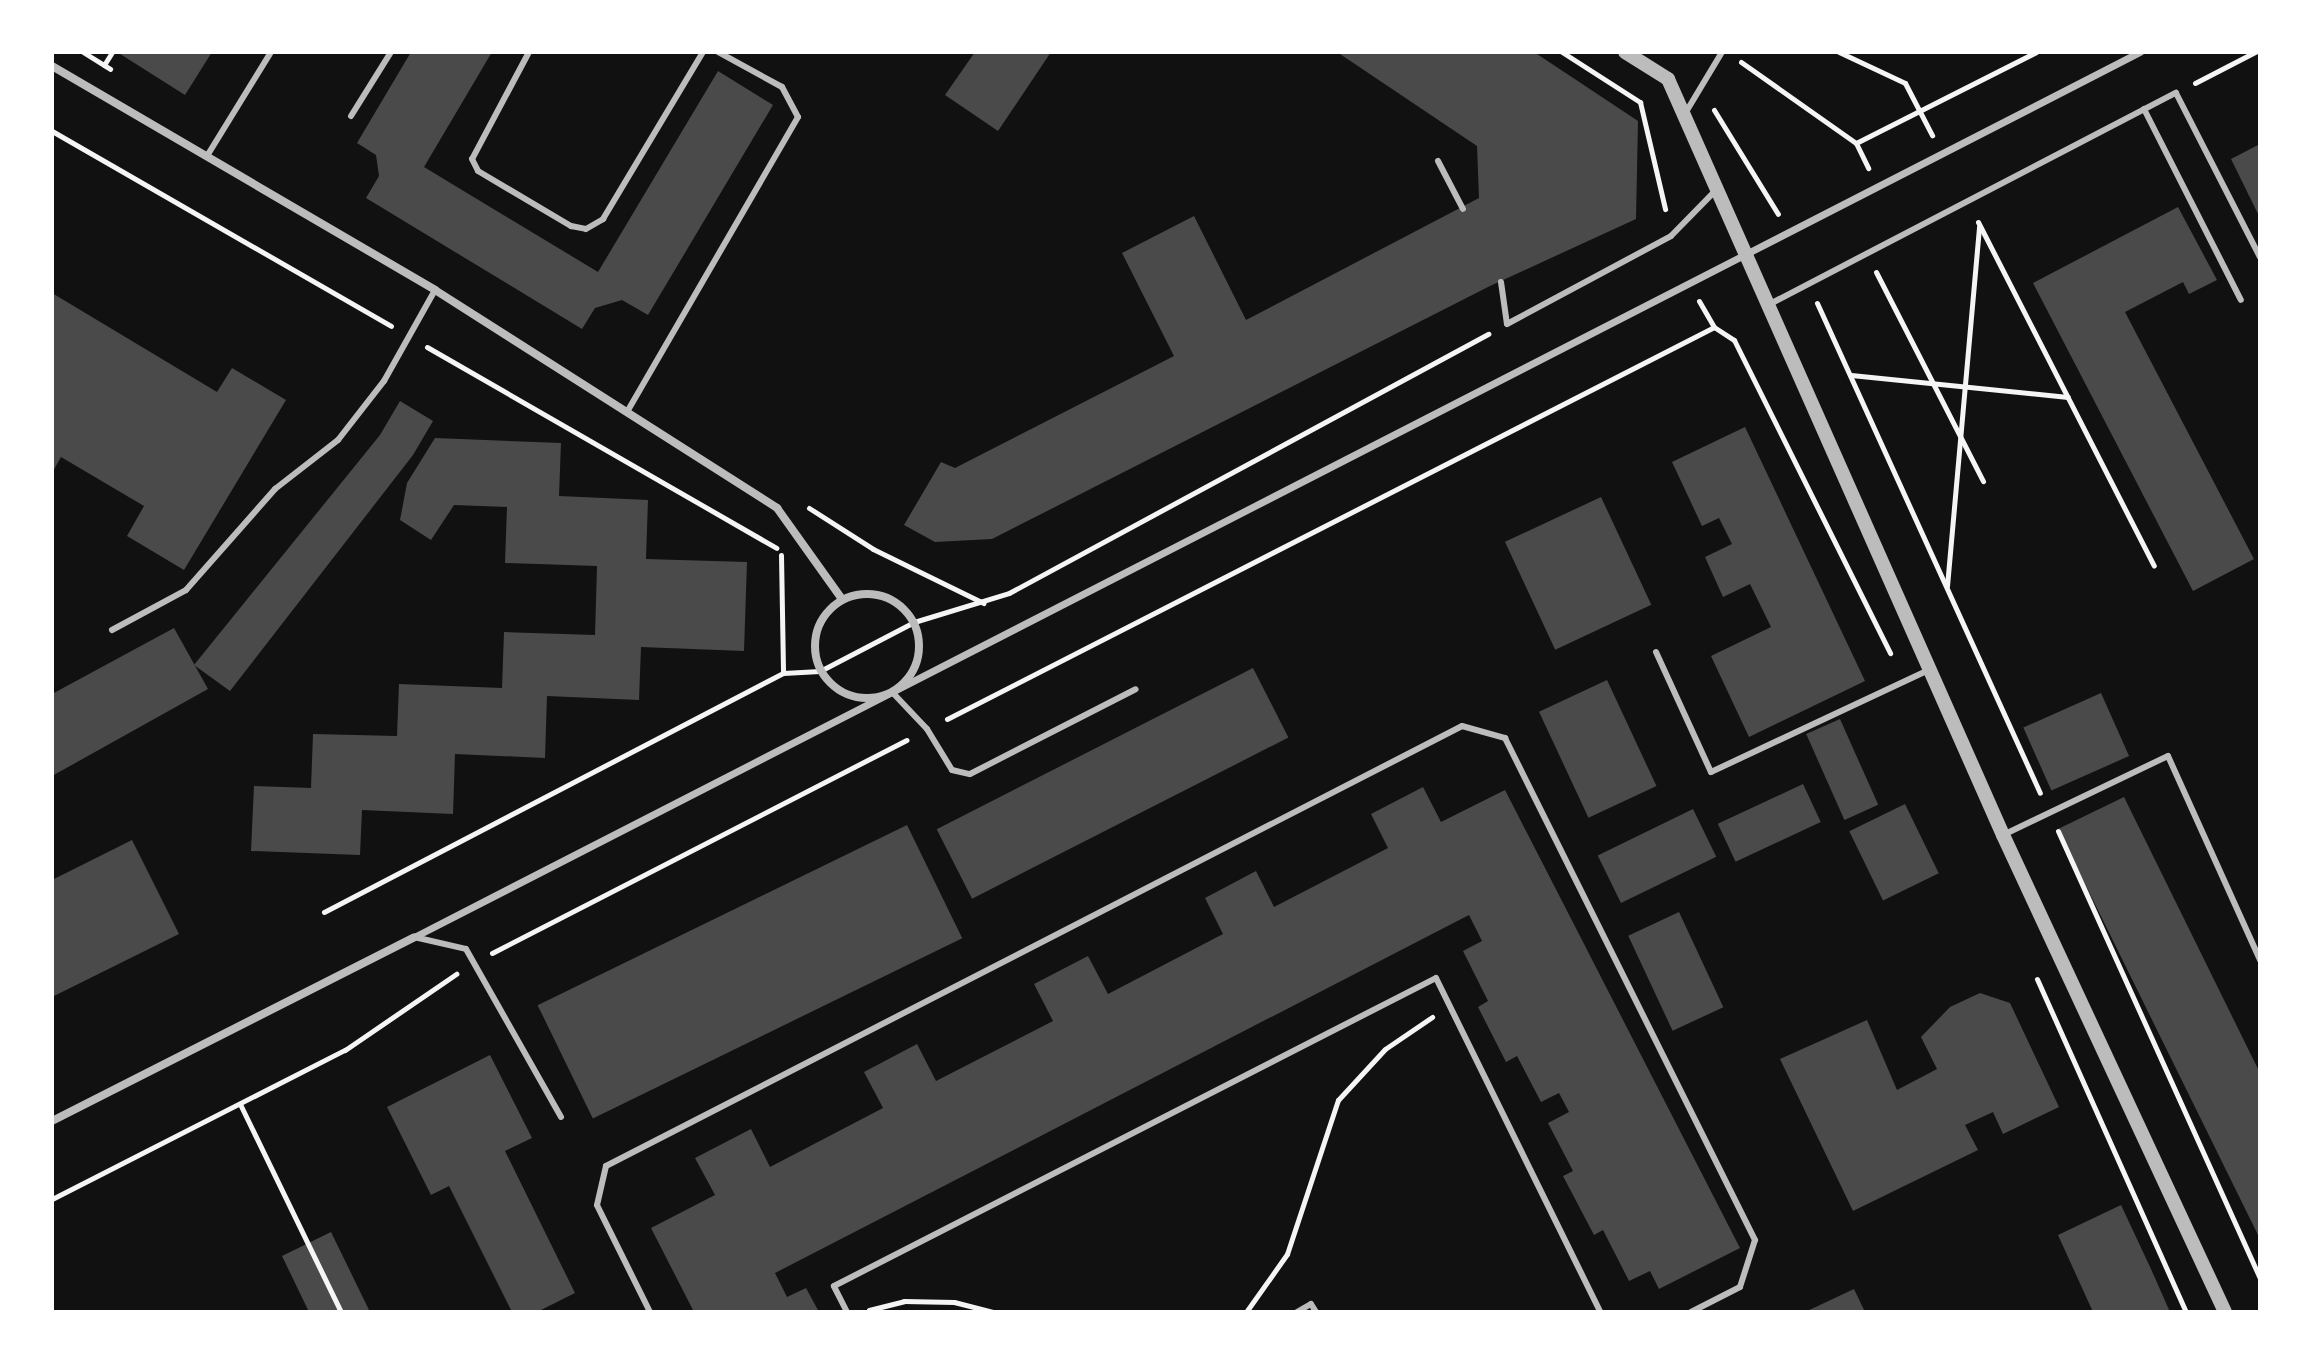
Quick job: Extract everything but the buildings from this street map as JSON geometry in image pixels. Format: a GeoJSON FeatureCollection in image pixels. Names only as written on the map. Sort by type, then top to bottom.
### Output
{"type":"FeatureCollection","features":[{"type":"Feature","properties":{"kind":"street"},"geometry":{"type":"LineString","coordinates":[[1625,52],[1668,79],[2003,835],[2225,1312]]}},
{"type":"Feature","properties":{"kind":"street"},"geometry":{"type":"LineString","coordinates":[[52,1121],[2140,52]]}},
{"type":"Feature","properties":{"kind":"street"},"geometry":{"type":"LineString","coordinates":[[52,66],[435,290],[777,508],[842,599]]}},
{"type":"Feature","properties":{"kind":"street"},"geometry":{"type":"LineString","coordinates":[[862,593],[882,595],[901,605],[914,622],[918,661],[892,692],[872,698],[852,696],[833,687],[820,671],[814,651],[816,630],[842,599],[862,593]]}},
{"type":"Feature","properties":{"kind":"lane"},"geometry":{"type":"LineString","coordinates":[[207,156],[271,52]]}},
{"type":"Feature","properties":{"kind":"lane"},"geometry":{"type":"LineString","coordinates":[[351,116],[391,52]]}},
{"type":"Feature","properties":{"kind":"lane"},"geometry":{"type":"LineString","coordinates":[[529,52],[472,159],[478,171],[571,226],[586,229],[603,219],[703,52]]}},
{"type":"Feature","properties":{"kind":"lane"},"geometry":{"type":"LineString","coordinates":[[627,412],[798,117],[782,87],[718,52]]}},
{"type":"Feature","properties":{"kind":"lane"},"geometry":{"type":"LineString","coordinates":[[1684,115],[1725,52]]}},
{"type":"Feature","properties":{"kind":"lane"},"geometry":{"type":"LineString","coordinates":[[1768,305],[2176,93],[2260,257]]}},
{"type":"Feature","properties":{"kind":"lane"},"geometry":{"type":"LineString","coordinates":[[2144,109],[2241,300]]}},
{"type":"Feature","properties":{"kind":"lane"},"geometry":{"type":"LineString","coordinates":[[1438,161],[1463,209]]}},
{"type":"Feature","properties":{"kind":"lane"},"geometry":{"type":"LineString","coordinates":[[1501,282],[1507,324],[1671,236],[1717,189]]}},
{"type":"Feature","properties":{"kind":"lane"},"geometry":{"type":"LineString","coordinates":[[112,630],[186,590],[275,489],[338,440],[410,337],[435,290]]}},
{"type":"Feature","properties":{"kind":"lane"},"geometry":{"type":"LineString","coordinates":[[1656,652],[1711,772],[1929,670]]}},
{"type":"Feature","properties":{"kind":"lane"},"geometry":{"type":"LineString","coordinates":[[892,692],[927,729],[952,770],[970,774],[1136,689]]}},
{"type":"Feature","properties":{"kind":"lane"},"geometry":{"type":"LineString","coordinates":[[650,1312],[597,1205],[606,1166],[1462,726],[1505,738],[1755,1240],[1740,1287],[1691,1312]]}},
{"type":"Feature","properties":{"kind":"lane"},"geometry":{"type":"LineString","coordinates":[[2003,835],[2168,756],[2260,960]]}},
{"type":"Feature","properties":{"kind":"lane"},"geometry":{"type":"LineString","coordinates":[[414,937],[466,949],[561,1117]]}},
{"type":"Feature","properties":{"kind":"lane"},"geometry":{"type":"LineString","coordinates":[[847,1312],[834,1286],[1436,978],[1600,1312]]}},
{"type":"Feature","properties":{"kind":"lane"},"geometry":{"type":"LineString","coordinates":[[1297,1312],[1311,1304],[1316,1312]]}},
{"type":"Feature","properties":{"kind":"path"},"geometry":{"type":"LineString","coordinates":[[104,65],[112,52]]}},
{"type":"Feature","properties":{"kind":"path"},"geometry":{"type":"LineString","coordinates":[[1562,52],[1640,102],[1671,236]]}},
{"type":"Feature","properties":{"kind":"path"},"geometry":{"type":"LineString","coordinates":[[1725,52],[1856,143],[2036,52]]}},
{"type":"Feature","properties":{"kind":"path"},"geometry":{"type":"LineString","coordinates":[[1839,52],[1905,83],[1943,155]]}},
{"type":"Feature","properties":{"kind":"path"},"geometry":{"type":"LineString","coordinates":[[2176,93],[2255,52]]}},
{"type":"Feature","properties":{"kind":"path"},"geometry":{"type":"LineString","coordinates":[[1701,89],[1790,233]]}},
{"type":"Feature","properties":{"kind":"path"},"geometry":{"type":"LineString","coordinates":[[52,131],[780,551],[783,673]]}},
{"type":"Feature","properties":{"kind":"path"},"geometry":{"type":"LineString","coordinates":[[1968,202],[2154,566]]}},
{"type":"Feature","properties":{"kind":"path"},"geometry":{"type":"LineString","coordinates":[[1947,588],[1963,439],[1980,225]]}},
{"type":"Feature","properties":{"kind":"path"},"geometry":{"type":"LineString","coordinates":[[1867,255],[1983,481]]}},
{"type":"Feature","properties":{"kind":"path"},"geometry":{"type":"LineString","coordinates":[[1690,284],[1714,327],[1734,340],[1903,681]]}},
{"type":"Feature","properties":{"kind":"path"},"geometry":{"type":"LineString","coordinates":[[1809,284],[2260,1279]]}},
{"type":"Feature","properties":{"kind":"path"},"geometry":{"type":"LineString","coordinates":[[324,912],[783,673],[820,671],[914,622],[1009,593],[1507,324]]}},
{"type":"Feature","properties":{"kind":"path"},"geometry":{"type":"LineString","coordinates":[[52,1199],[345,1050],[475,962],[1714,327]]}},
{"type":"Feature","properties":{"kind":"path"},"geometry":{"type":"LineString","coordinates":[[1850,375],[2068,397]]}},
{"type":"Feature","properties":{"kind":"path"},"geometry":{"type":"LineString","coordinates":[[2032,968],[2186,1312]]}},
{"type":"Feature","properties":{"kind":"path"},"geometry":{"type":"LineString","coordinates":[[1246,1312],[1287,1254],[1338,1100],[1385,1049],[1449,1005]]}},
{"type":"Feature","properties":{"kind":"path"},"geometry":{"type":"LineString","coordinates":[[240,1104],[341,1312]]}},
{"type":"Feature","properties":{"kind":"path"},"geometry":{"type":"LineString","coordinates":[[863,1312],[904,1301],[954,1302],[993,1312]]}}]}
